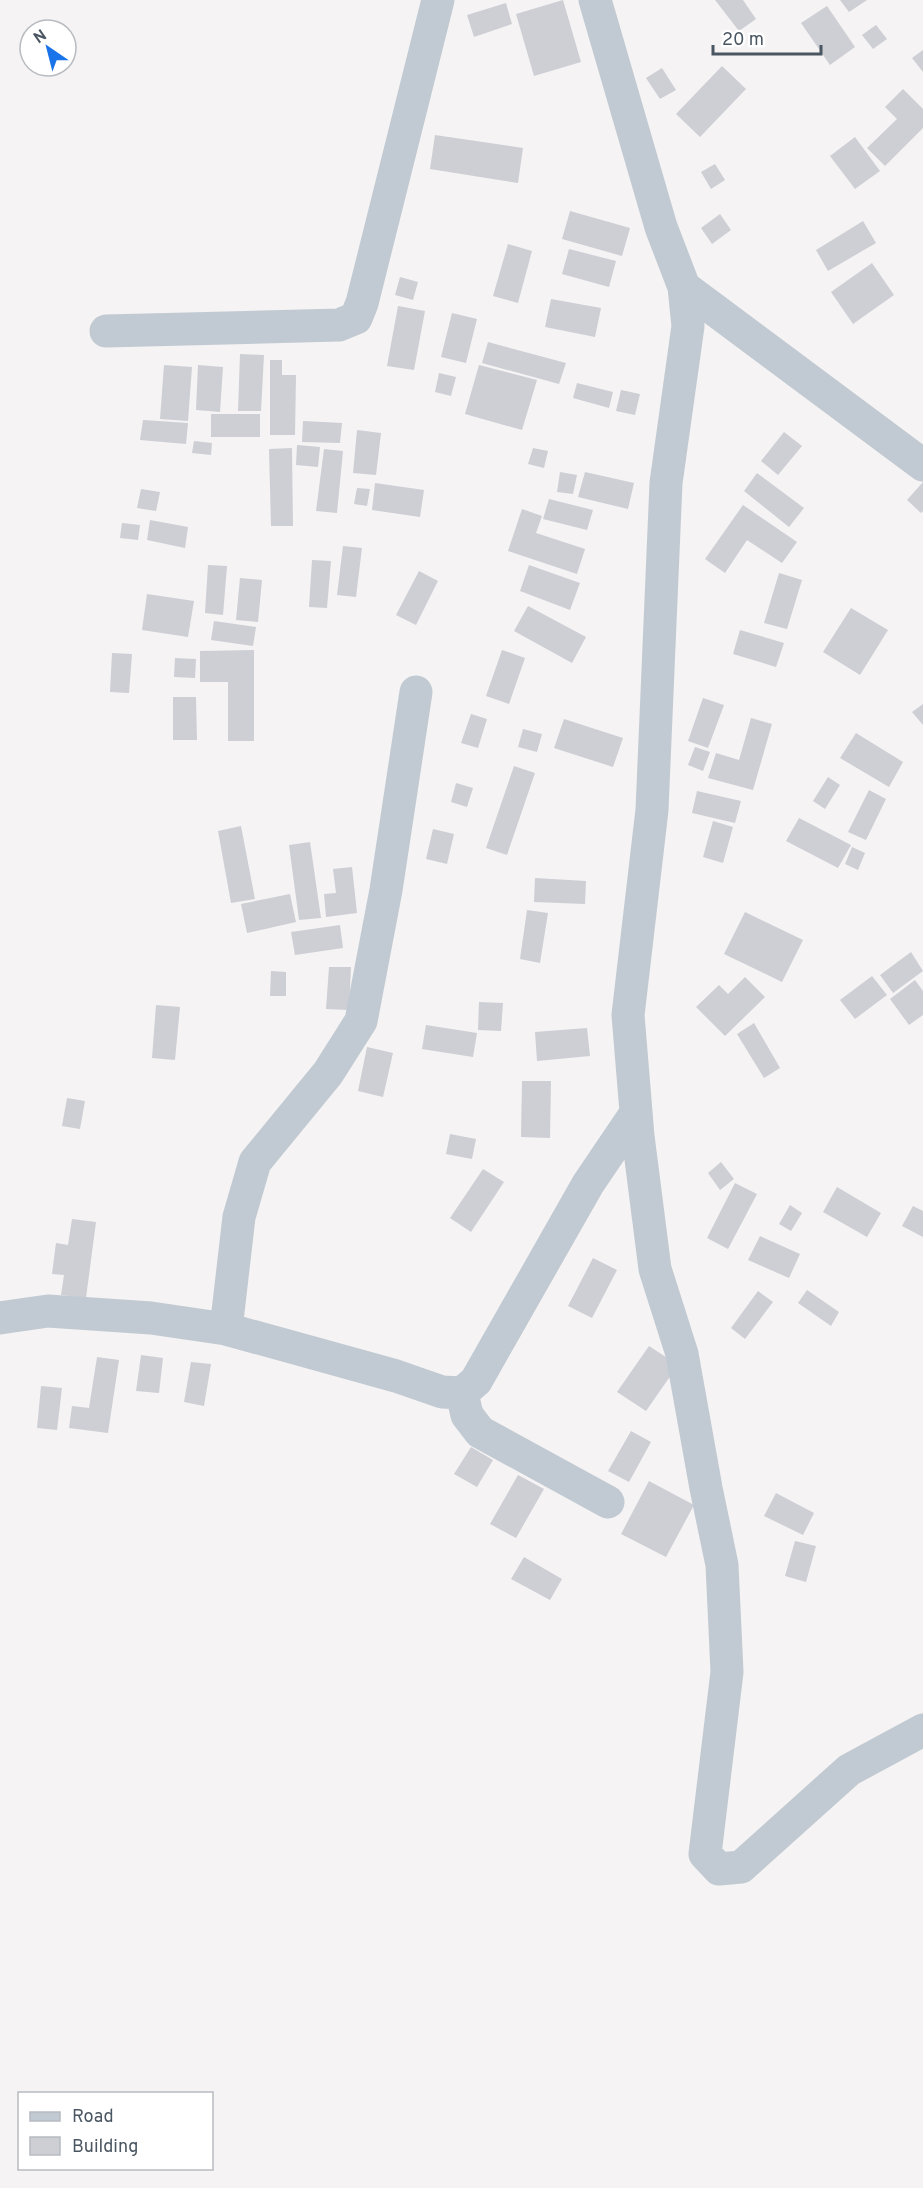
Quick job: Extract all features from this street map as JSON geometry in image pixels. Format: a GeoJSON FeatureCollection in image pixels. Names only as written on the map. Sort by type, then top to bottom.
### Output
{"type":"FeatureCollection","features":[{"type":"Feature","properties":{"kind":"street"},"geometry":{"type":"LineString","coordinates":[[106,332],[339,325],[356,318],[362,303],[438,0]]}},
{"type":"Feature","properties":{"kind":"street"},"geometry":{"type":"LineString","coordinates":[[595,0],[661,227],[684,286],[688,326],[666,483],[651,810],[628,1015],[636,1113],[655,1269],[682,1354],[722,1564],[727,1672],[705,1854],[719,1869],[741,1868],[849,1770],[923,1730]]}},
{"type":"Feature","properties":{"kind":"street"},"geometry":{"type":"LineString","coordinates":[[684,286],[923,465]]}},
{"type":"Feature","properties":{"kind":"street"},"geometry":{"type":"LineString","coordinates":[[226,1329],[239,1217],[255,1162],[328,1073],[361,1021],[386,890],[416,692]]}},
{"type":"Feature","properties":{"kind":"street"},"geometry":{"type":"LineString","coordinates":[[0,1318],[48,1311],[151,1318],[226,1329],[362,1366],[442,1392],[462,1393],[476,1381],[588,1184],[636,1113]]}},
{"type":"Feature","properties":{"kind":"street"},"geometry":{"type":"LineString","coordinates":[[462,1393],[467,1416],[480,1432],[608,1502]]}},
{"type":"Feature","properties":{"kind":"building"},"geometry":{"type":"Polygon","coordinates":[[[563,0],[581,62],[534,76],[516,14],[563,0]]]}},
{"type":"Feature","properties":{"kind":"building"},"geometry":{"type":"Polygon","coordinates":[[[715,0],[743,0],[756,19],[739,31],[715,0]]]}},
{"type":"Feature","properties":{"kind":"building"},"geometry":{"type":"Polygon","coordinates":[[[840,0],[867,0],[849,12],[840,0]]]}},
{"type":"Feature","properties":{"kind":"building"},"geometry":{"type":"Polygon","coordinates":[[[506,3],[512,24],[474,37],[467,15],[506,3]]]}},
{"type":"Feature","properties":{"kind":"building"},"geometry":{"type":"Polygon","coordinates":[[[827,6],[855,47],[830,65],[801,23],[827,6]]]}},
{"type":"Feature","properties":{"kind":"building"},"geometry":{"type":"Polygon","coordinates":[[[876,25],[887,39],[873,49],[862,35],[876,25]]]}},
{"type":"Feature","properties":{"kind":"building"},"geometry":{"type":"Polygon","coordinates":[[[923,50],[923,72],[912,58],[923,50]]]}},
{"type":"Feature","properties":{"kind":"building"},"geometry":{"type":"Polygon","coordinates":[[[722,66],[746,89],[700,137],[676,114],[722,66]]]}},
{"type":"Feature","properties":{"kind":"building"},"geometry":{"type":"Polygon","coordinates":[[[662,68],[676,90],[660,99],[646,78],[662,68]]]}},
{"type":"Feature","properties":{"kind":"building"},"geometry":{"type":"Polygon","coordinates":[[[903,89],[923,109],[923,128],[885,166],[867,148],[897,119],[885,107],[903,89]]]}},
{"type":"Feature","properties":{"kind":"building"},"geometry":{"type":"Polygon","coordinates":[[[435,135],[523,148],[518,183],[430,169],[435,135]]]}},
{"type":"Feature","properties":{"kind":"building"},"geometry":{"type":"Polygon","coordinates":[[[855,137],[880,171],[855,189],[830,156],[855,137]]]}},
{"type":"Feature","properties":{"kind":"building"},"geometry":{"type":"Polygon","coordinates":[[[715,164],[725,180],[711,189],[701,172],[715,164]]]}},
{"type":"Feature","properties":{"kind":"building"},"geometry":{"type":"Polygon","coordinates":[[[570,211],[630,228],[622,256],[562,239],[570,211]]]}},
{"type":"Feature","properties":{"kind":"building"},"geometry":{"type":"Polygon","coordinates":[[[720,214],[731,230],[712,244],[701,228],[720,214]]]}},
{"type":"Feature","properties":{"kind":"building"},"geometry":{"type":"Polygon","coordinates":[[[863,221],[876,243],[828,271],[816,250],[863,221]]]}},
{"type":"Feature","properties":{"kind":"building"},"geometry":{"type":"Polygon","coordinates":[[[508,244],[532,251],[518,303],[493,296],[508,244]]]}},
{"type":"Feature","properties":{"kind":"building"},"geometry":{"type":"Polygon","coordinates":[[[569,249],[616,261],[609,287],[562,274],[569,249]]]}},
{"type":"Feature","properties":{"kind":"building"},"geometry":{"type":"Polygon","coordinates":[[[872,263],[894,295],[853,324],[831,292],[872,263]]]}},
{"type":"Feature","properties":{"kind":"building"},"geometry":{"type":"Polygon","coordinates":[[[400,277],[418,282],[413,300],[395,295],[400,277]]]}},
{"type":"Feature","properties":{"kind":"building"},"geometry":{"type":"Polygon","coordinates":[[[551,299],[601,308],[595,337],[545,327],[551,299]]]}},
{"type":"Feature","properties":{"kind":"building"},"geometry":{"type":"Polygon","coordinates":[[[398,306],[425,311],[414,370],[387,366],[398,306]]]}},
{"type":"Feature","properties":{"kind":"building"},"geometry":{"type":"Polygon","coordinates":[[[452,313],[477,319],[466,363],[441,357],[452,313]]]}},
{"type":"Feature","properties":{"kind":"building"},"geometry":{"type":"Polygon","coordinates":[[[488,342],[566,363],[559,384],[482,363],[488,342]]]}},
{"type":"Feature","properties":{"kind":"building"},"geometry":{"type":"Polygon","coordinates":[[[240,354],[264,355],[261,411],[238,411],[240,354]]]}},
{"type":"Feature","properties":{"kind":"building"},"geometry":{"type":"Polygon","coordinates":[[[270,360],[282,360],[282,375],[296,375],[295,435],[270,435],[270,360]]]}},
{"type":"Feature","properties":{"kind":"building"},"geometry":{"type":"Polygon","coordinates":[[[164,365],[192,367],[188,421],[160,419],[164,365]]]}},
{"type":"Feature","properties":{"kind":"building"},"geometry":{"type":"Polygon","coordinates":[[[198,365],[223,367],[220,412],[196,410],[198,365]]]}},
{"type":"Feature","properties":{"kind":"building"},"geometry":{"type":"Polygon","coordinates":[[[479,365],[537,380],[522,430],[465,414],[479,365]]]}},
{"type":"Feature","properties":{"kind":"building"},"geometry":{"type":"Polygon","coordinates":[[[439,373],[456,377],[451,396],[435,392],[439,373]]]}},
{"type":"Feature","properties":{"kind":"building"},"geometry":{"type":"Polygon","coordinates":[[[577,383],[613,392],[609,408],[573,398],[577,383]]]}},
{"type":"Feature","properties":{"kind":"building"},"geometry":{"type":"Polygon","coordinates":[[[621,390],[640,394],[635,415],[616,411],[621,390]]]}},
{"type":"Feature","properties":{"kind":"building"},"geometry":{"type":"Polygon","coordinates":[[[211,414],[260,414],[260,437],[211,437],[211,414]]]}},
{"type":"Feature","properties":{"kind":"building"},"geometry":{"type":"Polygon","coordinates":[[[143,420],[188,423],[186,444],[140,440],[143,420]]]}},
{"type":"Feature","properties":{"kind":"building"},"geometry":{"type":"Polygon","coordinates":[[[303,421],[342,423],[340,443],[302,442],[303,421]]]}},
{"type":"Feature","properties":{"kind":"building"},"geometry":{"type":"Polygon","coordinates":[[[357,430],[381,433],[376,475],[353,473],[357,430]]]}},
{"type":"Feature","properties":{"kind":"building"},"geometry":{"type":"Polygon","coordinates":[[[784,432],[802,446],[778,475],[761,461],[784,432]]]}},
{"type":"Feature","properties":{"kind":"building"},"geometry":{"type":"Polygon","coordinates":[[[194,441],[212,443],[211,455],[192,453],[194,441]]]}},
{"type":"Feature","properties":{"kind":"building"},"geometry":{"type":"Polygon","coordinates":[[[297,445],[320,447],[318,467],[296,465],[297,445]]]}},
{"type":"Feature","properties":{"kind":"building"},"geometry":{"type":"Polygon","coordinates":[[[292,448],[293,526],[271,526],[269,449],[292,448]]]}},
{"type":"Feature","properties":{"kind":"building"},"geometry":{"type":"Polygon","coordinates":[[[533,448],[548,451],[544,468],[528,464],[533,448]]]}},
{"type":"Feature","properties":{"kind":"building"},"geometry":{"type":"Polygon","coordinates":[[[324,449],[343,451],[337,513],[316,511],[324,449]]]}},
{"type":"Feature","properties":{"kind":"building"},"geometry":{"type":"Polygon","coordinates":[[[560,472],[577,475],[573,494],[557,492],[560,472]]]}},
{"type":"Feature","properties":{"kind":"building"},"geometry":{"type":"Polygon","coordinates":[[[585,472],[634,483],[628,509],[578,497],[585,472]]]}},
{"type":"Feature","properties":{"kind":"building"},"geometry":{"type":"Polygon","coordinates":[[[757,473],[804,508],[789,527],[744,491],[757,473]]]}},
{"type":"Feature","properties":{"kind":"building"},"geometry":{"type":"Polygon","coordinates":[[[923,482],[923,511],[921,513],[907,500],[923,482]]]}},
{"type":"Feature","properties":{"kind":"building"},"geometry":{"type":"Polygon","coordinates":[[[375,483],[424,490],[420,517],[372,510],[375,483]]]}},
{"type":"Feature","properties":{"kind":"building"},"geometry":{"type":"Polygon","coordinates":[[[357,488],[370,489],[367,506],[354,504],[357,488]]]}},
{"type":"Feature","properties":{"kind":"building"},"geometry":{"type":"Polygon","coordinates":[[[141,489],[160,492],[156,511],[137,508],[141,489]]]}},
{"type":"Feature","properties":{"kind":"building"},"geometry":{"type":"Polygon","coordinates":[[[549,499],[593,510],[587,530],[543,519],[549,499]]]}},
{"type":"Feature","properties":{"kind":"building"},"geometry":{"type":"Polygon","coordinates":[[[743,505],[797,542],[782,563],[747,540],[725,573],[705,559],[743,505]]]}},
{"type":"Feature","properties":{"kind":"building"},"geometry":{"type":"Polygon","coordinates":[[[522,509],[542,516],[536,533],[585,549],[577,574],[508,551],[522,509]]]}},
{"type":"Feature","properties":{"kind":"building"},"geometry":{"type":"Polygon","coordinates":[[[150,520],[188,527],[185,548],[147,540],[150,520]]]}},
{"type":"Feature","properties":{"kind":"building"},"geometry":{"type":"Polygon","coordinates":[[[122,523],[140,525],[138,540],[120,538],[122,523]]]}},
{"type":"Feature","properties":{"kind":"building"},"geometry":{"type":"Polygon","coordinates":[[[343,546],[362,548],[356,597],[337,595],[343,546]]]}},
{"type":"Feature","properties":{"kind":"building"},"geometry":{"type":"Polygon","coordinates":[[[312,560],[331,561],[327,608],[309,607],[312,560]]]}},
{"type":"Feature","properties":{"kind":"building"},"geometry":{"type":"Polygon","coordinates":[[[208,565],[227,566],[223,615],[205,613],[208,565]]]}},
{"type":"Feature","properties":{"kind":"building"},"geometry":{"type":"Polygon","coordinates":[[[529,565],[580,583],[570,610],[520,591],[529,565]]]}},
{"type":"Feature","properties":{"kind":"building"},"geometry":{"type":"Polygon","coordinates":[[[419,571],[438,581],[416,625],[396,615],[419,571]]]}},
{"type":"Feature","properties":{"kind":"building"},"geometry":{"type":"Polygon","coordinates":[[[779,573],[802,580],[787,629],[764,623],[779,573]]]}},
{"type":"Feature","properties":{"kind":"building"},"geometry":{"type":"Polygon","coordinates":[[[240,578],[262,580],[258,622],[236,620],[240,578]]]}},
{"type":"Feature","properties":{"kind":"building"},"geometry":{"type":"Polygon","coordinates":[[[147,594],[194,601],[188,637],[142,630],[147,594]]]}},
{"type":"Feature","properties":{"kind":"building"},"geometry":{"type":"Polygon","coordinates":[[[528,606],[586,637],[572,663],[514,631],[528,606]]]}},
{"type":"Feature","properties":{"kind":"building"},"geometry":{"type":"Polygon","coordinates":[[[851,608],[888,630],[860,675],[823,652],[851,608]]]}},
{"type":"Feature","properties":{"kind":"building"},"geometry":{"type":"Polygon","coordinates":[[[214,621],[256,627],[253,646],[211,640],[214,621]]]}},
{"type":"Feature","properties":{"kind":"building"},"geometry":{"type":"Polygon","coordinates":[[[740,630],[784,643],[776,667],[733,654],[740,630]]]}},
{"type":"Feature","properties":{"kind":"building"},"geometry":{"type":"Polygon","coordinates":[[[254,650],[254,741],[228,741],[228,682],[200,682],[200,651],[254,650]]]}},
{"type":"Feature","properties":{"kind":"building"},"geometry":{"type":"Polygon","coordinates":[[[502,650],[525,658],[509,704],[486,696],[502,650]]]}},
{"type":"Feature","properties":{"kind":"building"},"geometry":{"type":"Polygon","coordinates":[[[112,653],[132,654],[129,693],[110,692],[112,653]]]}},
{"type":"Feature","properties":{"kind":"building"},"geometry":{"type":"Polygon","coordinates":[[[175,658],[196,659],[195,678],[174,677],[175,658]]]}},
{"type":"Feature","properties":{"kind":"building"},"geometry":{"type":"Polygon","coordinates":[[[173,697],[196,697],[197,740],[173,740],[173,697]]]}},
{"type":"Feature","properties":{"kind":"building"},"geometry":{"type":"Polygon","coordinates":[[[703,698],[724,705],[708,748],[688,741],[703,698]]]}},
{"type":"Feature","properties":{"kind":"building"},"geometry":{"type":"Polygon","coordinates":[[[923,704],[923,725],[912,712],[923,704]]]}},
{"type":"Feature","properties":{"kind":"building"},"geometry":{"type":"Polygon","coordinates":[[[471,714],[487,719],[478,748],[461,743],[471,714]]]}},
{"type":"Feature","properties":{"kind":"building"},"geometry":{"type":"Polygon","coordinates":[[[751,718],[772,724],[753,790],[708,778],[716,753],[739,760],[751,718]]]}},
{"type":"Feature","properties":{"kind":"building"},"geometry":{"type":"Polygon","coordinates":[[[564,719],[623,738],[613,767],[554,748],[564,719]]]}},
{"type":"Feature","properties":{"kind":"building"},"geometry":{"type":"Polygon","coordinates":[[[523,729],[542,734],[537,752],[518,747],[523,729]]]}},
{"type":"Feature","properties":{"kind":"building"},"geometry":{"type":"Polygon","coordinates":[[[856,733],[903,762],[889,787],[840,758],[856,733]]]}},
{"type":"Feature","properties":{"kind":"building"},"geometry":{"type":"Polygon","coordinates":[[[695,747],[710,752],[703,771],[688,765],[695,747]]]}},
{"type":"Feature","properties":{"kind":"building"},"geometry":{"type":"Polygon","coordinates":[[[514,766],[535,773],[507,855],[486,848],[514,766]]]}},
{"type":"Feature","properties":{"kind":"building"},"geometry":{"type":"Polygon","coordinates":[[[828,777],[840,785],[825,809],[813,801],[828,777]]]}},
{"type":"Feature","properties":{"kind":"building"},"geometry":{"type":"Polygon","coordinates":[[[456,783],[473,788],[467,807],[451,802],[456,783]]]}},
{"type":"Feature","properties":{"kind":"building"},"geometry":{"type":"Polygon","coordinates":[[[869,790],[886,799],[866,840],[848,832],[869,790]]]}},
{"type":"Feature","properties":{"kind":"building"},"geometry":{"type":"Polygon","coordinates":[[[697,791],[741,801],[735,823],[692,813],[697,791]]]}},
{"type":"Feature","properties":{"kind":"building"},"geometry":{"type":"Polygon","coordinates":[[[799,818],[851,845],[838,868],[786,841],[799,818]]]}},
{"type":"Feature","properties":{"kind":"building"},"geometry":{"type":"Polygon","coordinates":[[[713,821],[733,827],[723,863],[703,857],[713,821]]]}},
{"type":"Feature","properties":{"kind":"building"},"geometry":{"type":"Polygon","coordinates":[[[241,826],[255,899],[231,903],[218,831],[241,826]]]}},
{"type":"Feature","properties":{"kind":"building"},"geometry":{"type":"Polygon","coordinates":[[[433,829],[454,834],[447,864],[426,859],[433,829]]]}},
{"type":"Feature","properties":{"kind":"building"},"geometry":{"type":"Polygon","coordinates":[[[310,842],[321,918],[299,920],[289,845],[310,842]]]}},
{"type":"Feature","properties":{"kind":"building"},"geometry":{"type":"Polygon","coordinates":[[[852,847],[865,853],[858,870],[845,864],[852,847]]]}},
{"type":"Feature","properties":{"kind":"building"},"geometry":{"type":"Polygon","coordinates":[[[352,867],[357,913],[326,917],[324,894],[336,893],[333,869],[352,867]]]}},
{"type":"Feature","properties":{"kind":"building"},"geometry":{"type":"Polygon","coordinates":[[[535,878],[586,881],[585,904],[534,902],[535,878]]]}},
{"type":"Feature","properties":{"kind":"building"},"geometry":{"type":"Polygon","coordinates":[[[290,894],[296,922],[247,933],[241,904],[290,894]]]}},
{"type":"Feature","properties":{"kind":"building"},"geometry":{"type":"Polygon","coordinates":[[[527,910],[548,913],[540,963],[520,959],[527,910]]]}},
{"type":"Feature","properties":{"kind":"building"},"geometry":{"type":"Polygon","coordinates":[[[745,912],[803,940],[782,982],[724,954],[745,912]]]}},
{"type":"Feature","properties":{"kind":"building"},"geometry":{"type":"Polygon","coordinates":[[[340,925],[343,948],[295,955],[291,932],[340,925]]]}},
{"type":"Feature","properties":{"kind":"building"},"geometry":{"type":"Polygon","coordinates":[[[911,952],[923,971],[893,993],[880,975],[911,952]]]}},
{"type":"Feature","properties":{"kind":"building"},"geometry":{"type":"Polygon","coordinates":[[[329,967],[351,967],[349,1010],[326,1009],[329,967]]]}},
{"type":"Feature","properties":{"kind":"building"},"geometry":{"type":"Polygon","coordinates":[[[271,971],[286,972],[286,996],[270,996],[271,971]]]}},
{"type":"Feature","properties":{"kind":"building"},"geometry":{"type":"Polygon","coordinates":[[[872,976],[887,995],[855,1019],[840,1000],[872,976]]]}},
{"type":"Feature","properties":{"kind":"building"},"geometry":{"type":"Polygon","coordinates":[[[745,977],[765,997],[725,1036],[696,1007],[719,985],[728,994],[745,977]]]}},
{"type":"Feature","properties":{"kind":"building"},"geometry":{"type":"Polygon","coordinates":[[[915,980],[923,991],[923,1015],[909,1025],[890,999],[915,980]]]}},
{"type":"Feature","properties":{"kind":"building"},"geometry":{"type":"Polygon","coordinates":[[[479,1002],[503,1003],[501,1031],[478,1030],[479,1002]]]}},
{"type":"Feature","properties":{"kind":"building"},"geometry":{"type":"Polygon","coordinates":[[[156,1005],[180,1007],[175,1060],[152,1058],[156,1005]]]}},
{"type":"Feature","properties":{"kind":"building"},"geometry":{"type":"Polygon","coordinates":[[[754,1023],[780,1068],[764,1078],[737,1034],[754,1023]]]}},
{"type":"Feature","properties":{"kind":"building"},"geometry":{"type":"Polygon","coordinates":[[[426,1025],[477,1033],[473,1057],[422,1049],[426,1025]]]}},
{"type":"Feature","properties":{"kind":"building"},"geometry":{"type":"Polygon","coordinates":[[[587,1028],[590,1056],[537,1061],[535,1032],[587,1028]]]}},
{"type":"Feature","properties":{"kind":"building"},"geometry":{"type":"Polygon","coordinates":[[[367,1047],[393,1053],[383,1097],[358,1091],[367,1047]]]}},
{"type":"Feature","properties":{"kind":"building"},"geometry":{"type":"Polygon","coordinates":[[[522,1081],[551,1081],[550,1138],[521,1137],[522,1081]]]}},
{"type":"Feature","properties":{"kind":"building"},"geometry":{"type":"Polygon","coordinates":[[[67,1098],[85,1101],[80,1129],[62,1126],[67,1098]]]}},
{"type":"Feature","properties":{"kind":"building"},"geometry":{"type":"Polygon","coordinates":[[[450,1134],[476,1139],[472,1159],[446,1154],[450,1134]]]}},
{"type":"Feature","properties":{"kind":"building"},"geometry":{"type":"Polygon","coordinates":[[[721,1162],[734,1179],[720,1190],[708,1173],[721,1162]]]}},
{"type":"Feature","properties":{"kind":"building"},"geometry":{"type":"Polygon","coordinates":[[[483,1169],[504,1182],[471,1232],[450,1218],[483,1169]]]}},
{"type":"Feature","properties":{"kind":"building"},"geometry":{"type":"Polygon","coordinates":[[[735,1183],[757,1194],[728,1249],[707,1238],[735,1183]]]}},
{"type":"Feature","properties":{"kind":"building"},"geometry":{"type":"Polygon","coordinates":[[[837,1187],[881,1213],[867,1237],[823,1212],[837,1187]]]}},
{"type":"Feature","properties":{"kind":"building"},"geometry":{"type":"Polygon","coordinates":[[[790,1205],[802,1213],[791,1231],[779,1224],[790,1205]]]}},
{"type":"Feature","properties":{"kind":"building"},"geometry":{"type":"Polygon","coordinates":[[[913,1206],[923,1211],[923,1237],[902,1226],[913,1206]]]}},
{"type":"Feature","properties":{"kind":"building"},"geometry":{"type":"Polygon","coordinates":[[[72,1219],[96,1222],[86,1298],[61,1295],[64,1275],[52,1274],[56,1243],[68,1245],[72,1219]]]}},
{"type":"Feature","properties":{"kind":"building"},"geometry":{"type":"Polygon","coordinates":[[[760,1236],[800,1254],[789,1278],[748,1260],[760,1236]]]}},
{"type":"Feature","properties":{"kind":"building"},"geometry":{"type":"Polygon","coordinates":[[[593,1258],[617,1270],[592,1318],[568,1306],[593,1258]]]}},
{"type":"Feature","properties":{"kind":"building"},"geometry":{"type":"Polygon","coordinates":[[[807,1290],[839,1312],[831,1326],[798,1303],[807,1290]]]}},
{"type":"Feature","properties":{"kind":"building"},"geometry":{"type":"Polygon","coordinates":[[[758,1291],[773,1302],[745,1339],[731,1328],[758,1291]]]}},
{"type":"Feature","properties":{"kind":"building"},"geometry":{"type":"Polygon","coordinates":[[[649,1346],[678,1365],[646,1411],[617,1392],[649,1346]]]}},
{"type":"Feature","properties":{"kind":"building"},"geometry":{"type":"Polygon","coordinates":[[[141,1355],[163,1358],[159,1393],[136,1391],[141,1355]]]}},
{"type":"Feature","properties":{"kind":"building"},"geometry":{"type":"Polygon","coordinates":[[[97,1357],[119,1360],[108,1433],[69,1428],[72,1406],[89,1408],[97,1357]]]}},
{"type":"Feature","properties":{"kind":"building"},"geometry":{"type":"Polygon","coordinates":[[[191,1362],[211,1364],[204,1406],[184,1402],[191,1362]]]}},
{"type":"Feature","properties":{"kind":"building"},"geometry":{"type":"Polygon","coordinates":[[[41,1386],[62,1388],[57,1430],[37,1428],[41,1386]]]}},
{"type":"Feature","properties":{"kind":"building"},"geometry":{"type":"Polygon","coordinates":[[[631,1431],[651,1442],[629,1482],[608,1471],[631,1431]]]}},
{"type":"Feature","properties":{"kind":"building"},"geometry":{"type":"Polygon","coordinates":[[[471,1447],[493,1460],[477,1487],[454,1474],[471,1447]]]}},
{"type":"Feature","properties":{"kind":"building"},"geometry":{"type":"Polygon","coordinates":[[[518,1475],[544,1489],[516,1538],[490,1524],[518,1475]]]}},
{"type":"Feature","properties":{"kind":"building"},"geometry":{"type":"Polygon","coordinates":[[[649,1481],[694,1505],[666,1557],[621,1534],[649,1481]]]}},
{"type":"Feature","properties":{"kind":"building"},"geometry":{"type":"Polygon","coordinates":[[[776,1493],[814,1513],[803,1535],[764,1516],[776,1493]]]}},
{"type":"Feature","properties":{"kind":"building"},"geometry":{"type":"Polygon","coordinates":[[[795,1541],[816,1546],[806,1582],[785,1576],[795,1541]]]}},
{"type":"Feature","properties":{"kind":"building"},"geometry":{"type":"Polygon","coordinates":[[[524,1557],[562,1579],[550,1600],[511,1579],[524,1557]]]}}]}
